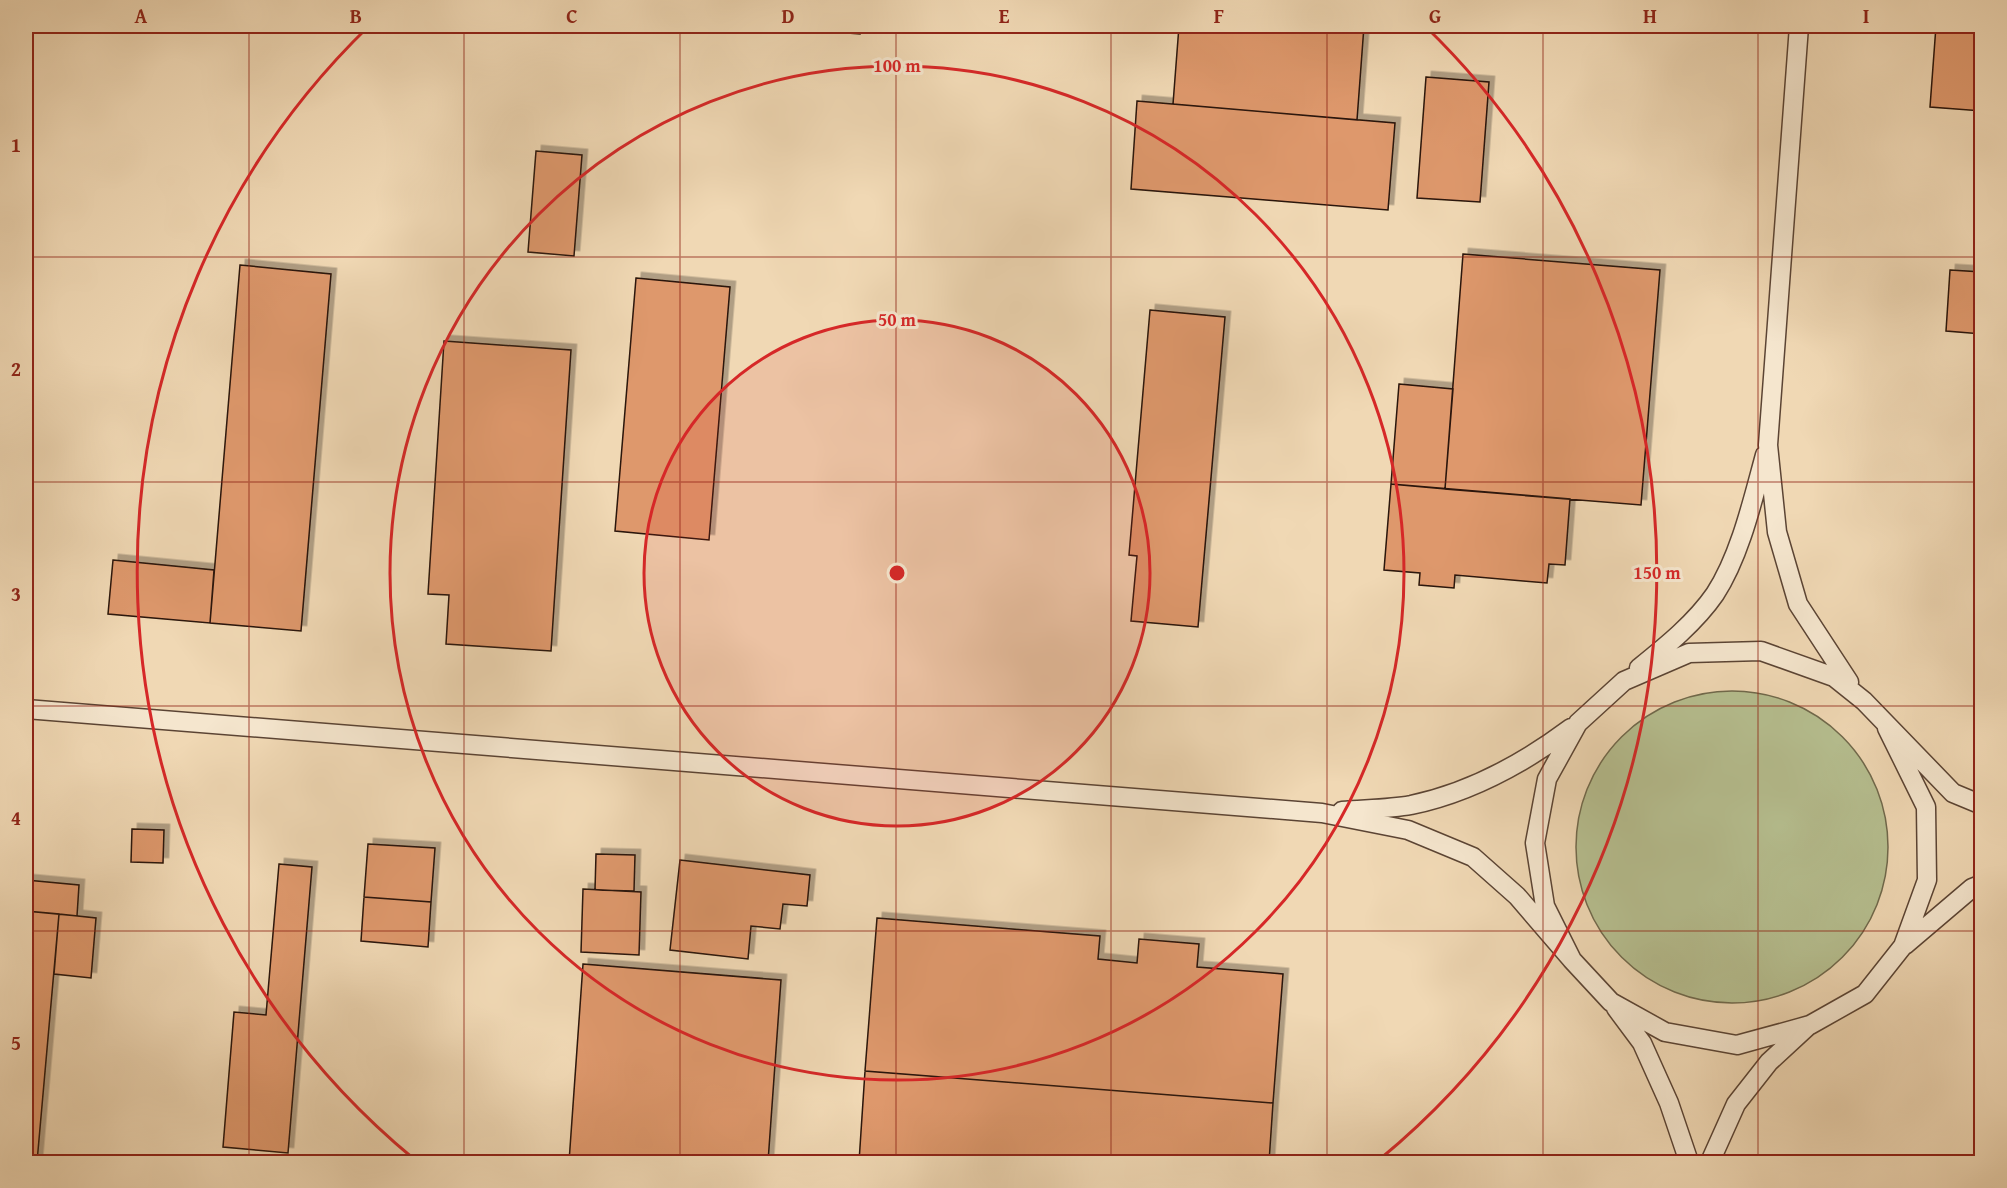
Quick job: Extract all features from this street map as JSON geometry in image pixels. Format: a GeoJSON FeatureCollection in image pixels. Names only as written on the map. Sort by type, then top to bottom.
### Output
{"type":"FeatureCollection","features":[{"type":"Feature","properties":{"kind":"lane"},"geometry":{"type":"LineString","coordinates":[[1799,26],[1768,445],[1777,532],[1798,604],[1835,664],[1887,728],[1953,793],[1982,805]]}},
{"type":"Feature","properties":{"kind":"lane"},"geometry":{"type":"LineString","coordinates":[[1322,813],[1411,805],[1473,785],[1534,755],[1578,723],[1673,641],[1715,594],[1746,527],[1768,445]]}},
{"type":"Feature","properties":{"kind":"lane"},"geometry":{"type":"LineString","coordinates":[[1624,681],[1689,653],[1761,651],[1834,677],[1864,701]]}},
{"type":"Feature","properties":{"kind":"lane"},"geometry":{"type":"LineString","coordinates":[[26,709],[1322,813],[1408,830],[1473,857],[1517,896],[1611,1002],[1642,1043],[1669,1103],[1689,1162]]}},
{"type":"Feature","properties":{"kind":"lane"},"geometry":{"type":"LineString","coordinates":[[1572,960],[1545,906],[1535,843],[1547,778],[1578,723]]}},
{"type":"Feature","properties":{"kind":"lane"},"geometry":{"type":"LineString","coordinates":[[1887,728],[1926,807],[1927,880],[1904,946]]}},
{"type":"Feature","properties":{"kind":"lane"},"geometry":{"type":"LineString","coordinates":[[1611,1002],[1665,1032],[1737,1045],[1810,1024],[1865,994],[1904,946],[1972,888],[1982,884]]}},
{"type":"Feature","properties":{"kind":"lane"},"geometry":{"type":"LineString","coordinates":[[1710,1162],[1736,1104],[1769,1062],[1810,1024]]}},
{"type":"Feature","properties":{"kind":"green space"},"geometry":{"type":"Polygon","coordinates":[[[1732,691],[1762,694],[1792,703],[1818,718],[1842,737],[1861,761],[1876,787],[1885,817],[1888,847],[1885,877],[1876,907],[1861,933],[1842,957],[1818,976],[1792,991],[1762,1000],[1732,1003],[1702,1000],[1672,991],[1646,976],[1622,957],[1603,933],[1588,907],[1579,877],[1576,847],[1579,817],[1588,787],[1603,761],[1622,737],[1646,718],[1672,703],[1702,694],[1732,691]]]}},
{"type":"Feature","properties":{"kind":"building"},"geometry":{"type":"Polygon","coordinates":[[[751,26],[860,26],[860,34],[751,26]]]}},
{"type":"Feature","properties":{"kind":"building"},"geometry":{"type":"Polygon","coordinates":[[[1179,26],[1364,26],[1357,120],[1173,104],[1179,26]]]}},
{"type":"Feature","properties":{"kind":"building"},"geometry":{"type":"Polygon","coordinates":[[[1936,26],[1982,26],[1982,111],[1930,107],[1936,26]]]}},
{"type":"Feature","properties":{"kind":"building"},"geometry":{"type":"Polygon","coordinates":[[[1426,77],[1489,82],[1480,202],[1417,198],[1426,77]]]}},
{"type":"Feature","properties":{"kind":"building"},"geometry":{"type":"Polygon","coordinates":[[[1137,101],[1395,123],[1388,210],[1131,189],[1137,101]]]}},
{"type":"Feature","properties":{"kind":"building"},"geometry":{"type":"Polygon","coordinates":[[[536,151],[582,155],[574,256],[528,252],[536,151]]]}},
{"type":"Feature","properties":{"kind":"building"},"geometry":{"type":"Polygon","coordinates":[[[1463,254],[1660,270],[1641,505],[1445,489],[1463,254]]]}},
{"type":"Feature","properties":{"kind":"building"},"geometry":{"type":"Polygon","coordinates":[[[240,265],[331,274],[301,631],[210,623],[240,265]]]}},
{"type":"Feature","properties":{"kind":"building"},"geometry":{"type":"Polygon","coordinates":[[[1950,270],[1982,272],[1982,334],[1946,331],[1950,270]]]}},
{"type":"Feature","properties":{"kind":"building"},"geometry":{"type":"Polygon","coordinates":[[[636,278],[730,287],[709,540],[615,531],[636,278]]]}},
{"type":"Feature","properties":{"kind":"building"},"geometry":{"type":"Polygon","coordinates":[[[1150,310],[1225,317],[1198,627],[1131,621],[1137,556],[1129,555],[1150,310]]]}},
{"type":"Feature","properties":{"kind":"building"},"geometry":{"type":"Polygon","coordinates":[[[444,341],[571,350],[551,651],[446,644],[449,595],[428,594],[444,341]]]}},
{"type":"Feature","properties":{"kind":"building"},"geometry":{"type":"Polygon","coordinates":[[[1399,384],[1453,389],[1445,489],[1391,484],[1399,384]]]}},
{"type":"Feature","properties":{"kind":"building"},"geometry":{"type":"Polygon","coordinates":[[[1391,484],[1570,499],[1565,565],[1549,564],[1547,583],[1455,575],[1454,588],[1419,585],[1420,573],[1384,570],[1391,484]]]}},
{"type":"Feature","properties":{"kind":"building"},"geometry":{"type":"Polygon","coordinates":[[[113,560],[214,570],[210,623],[108,614],[113,560]]]}},
{"type":"Feature","properties":{"kind":"building"},"geometry":{"type":"Polygon","coordinates":[[[132,829],[164,830],[163,863],[131,862],[132,829]]]}},
{"type":"Feature","properties":{"kind":"building"},"geometry":{"type":"Polygon","coordinates":[[[368,844],[435,848],[431,902],[364,897],[368,844]]]}},
{"type":"Feature","properties":{"kind":"building"},"geometry":{"type":"Polygon","coordinates":[[[596,854],[635,855],[634,891],[595,890],[596,854]]]}},
{"type":"Feature","properties":{"kind":"building"},"geometry":{"type":"Polygon","coordinates":[[[680,860],[810,875],[807,906],[783,904],[780,929],[751,926],[748,959],[670,950],[680,860]]]}},
{"type":"Feature","properties":{"kind":"building"},"geometry":{"type":"Polygon","coordinates":[[[279,864],[312,867],[288,1153],[223,1147],[234,1012],[266,1015],[279,864]]]}},
{"type":"Feature","properties":{"kind":"building"},"geometry":{"type":"Polygon","coordinates":[[[26,880],[79,885],[77,916],[26,911],[26,880]]]}},
{"type":"Feature","properties":{"kind":"building"},"geometry":{"type":"Polygon","coordinates":[[[583,889],[641,892],[639,955],[581,952],[583,889]]]}},
{"type":"Feature","properties":{"kind":"building"},"geometry":{"type":"Polygon","coordinates":[[[364,897],[431,902],[428,947],[361,941],[364,897]]]}},
{"type":"Feature","properties":{"kind":"building"},"geometry":{"type":"Polygon","coordinates":[[[26,911],[59,914],[37,1162],[26,1162],[26,911]]]}},
{"type":"Feature","properties":{"kind":"building"},"geometry":{"type":"Polygon","coordinates":[[[59,914],[96,918],[91,978],[54,974],[59,914]]]}},
{"type":"Feature","properties":{"kind":"building"},"geometry":{"type":"Polygon","coordinates":[[[877,918],[1100,936],[1098,959],[1137,963],[1139,939],[1199,944],[1197,967],[1283,974],[1273,1103],[865,1071],[877,918]]]}},
{"type":"Feature","properties":{"kind":"building"},"geometry":{"type":"Polygon","coordinates":[[[583,964],[781,980],[768,1162],[569,1162],[583,964]]]}},
{"type":"Feature","properties":{"kind":"building"},"geometry":{"type":"Polygon","coordinates":[[[865,1071],[1273,1103],[1269,1162],[859,1162],[865,1071]]]}}]}
